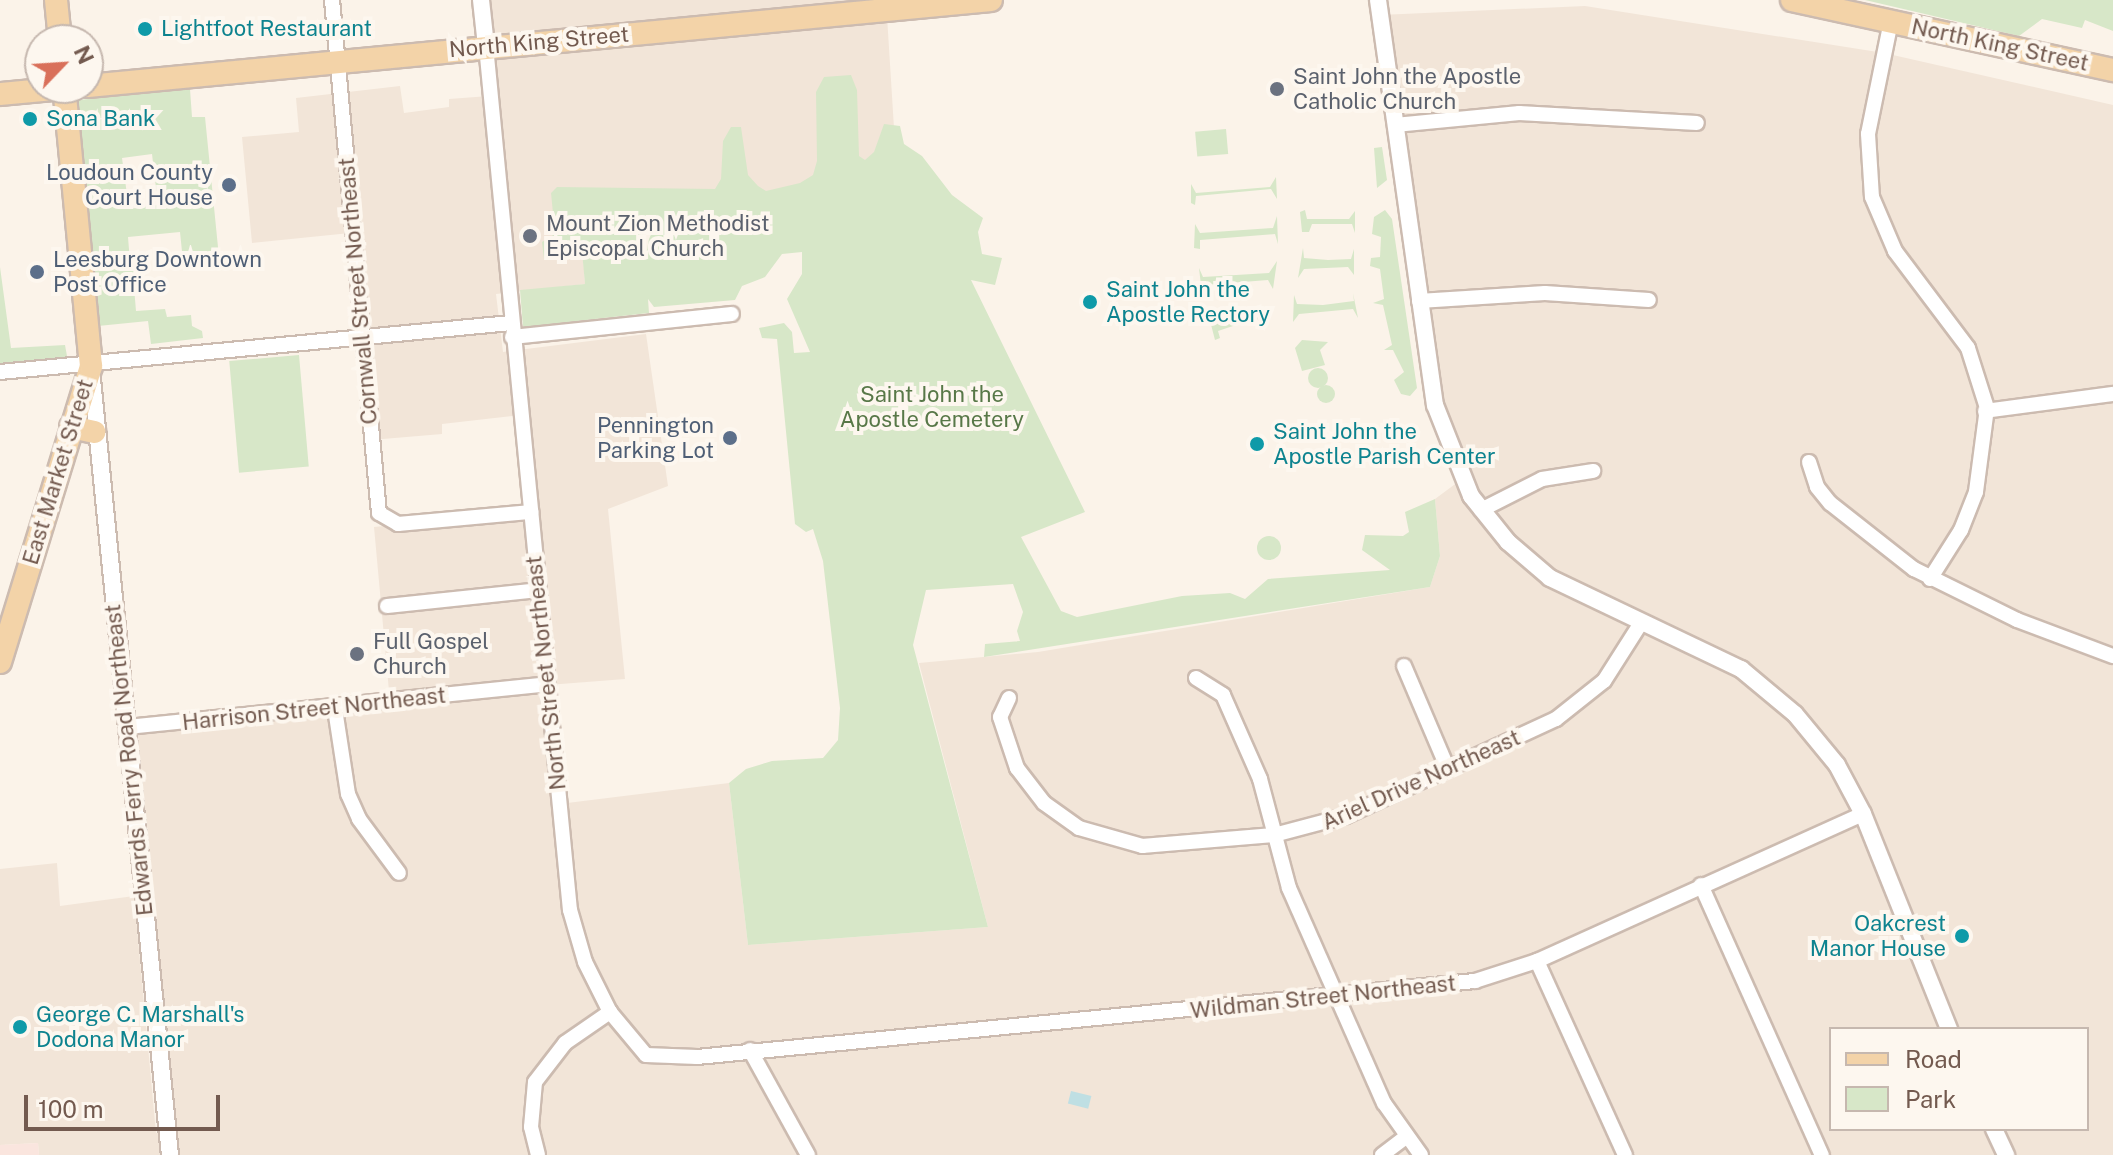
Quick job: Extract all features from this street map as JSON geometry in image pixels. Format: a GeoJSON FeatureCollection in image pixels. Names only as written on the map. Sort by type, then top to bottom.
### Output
{"type":"FeatureCollection","features":[{"type":"Feature","properties":{"kind":"main road"},"geometry":{"type":"LineString","coordinates":[[56,0],[58,24]]}},
{"type":"Feature","properties":{"kind":"main road","name":"North King Street"},"geometry":{"type":"LineString","coordinates":[[104,84],[991,0]]}},
{"type":"Feature","properties":{"kind":"main road","name":"North King Street"},"geometry":{"type":"LineString","coordinates":[[1792,0],[2113,70]]}},
{"type":"Feature","properties":{"kind":"main road"},"geometry":{"type":"LineString","coordinates":[[0,94],[24,92]]}},
{"type":"Feature","properties":{"kind":"main road","name":"East Market Street"},"geometry":{"type":"LineString","coordinates":[[0,662],[91,366],[66,104]]}},
{"type":"Feature","properties":{"kind":"main road"},"geometry":{"type":"LineString","coordinates":[[71,427],[94,432]]}},
{"type":"Feature","properties":{"kind":"street","name":"Cornwall Street Northeast"},"geometry":{"type":"LineString","coordinates":[[332,0],[378,507],[384,518],[398,524],[531,512]]}},
{"type":"Feature","properties":{"kind":"street"},"geometry":{"type":"LineString","coordinates":[[481,0],[486,46]]}},
{"type":"Feature","properties":{"kind":"street"},"geometry":{"type":"LineString","coordinates":[[1378,0],[1419,301],[1442,431],[1481,510],[1550,578],[1641,623],[1716,655],[1763,684],[1818,740],[1863,814],[1948,1027]]}},
{"type":"Feature","properties":{"kind":"street"},"geometry":{"type":"LineString","coordinates":[[1891,21],[1868,134],[1872,197],[1895,251],[1968,348],[1983,385],[1985,411],[1976,492],[1961,530],[1930,579]]}},
{"type":"Feature","properties":{"kind":"street","name":"North Street Northeast"},"geometry":{"type":"LineString","coordinates":[[486,46],[575,937],[610,1012],[633,1045],[652,1057],[750,1050]]}},
{"type":"Feature","properties":{"kind":"street"},"geometry":{"type":"LineString","coordinates":[[1395,125],[1519,113],[1697,123]]}},
{"type":"Feature","properties":{"kind":"street"},"geometry":{"type":"LineString","coordinates":[[1419,301],[1545,293],[1649,300]]}},
{"type":"Feature","properties":{"kind":"street"},"geometry":{"type":"LineString","coordinates":[[0,372],[362,339],[732,314]]}},
{"type":"Feature","properties":{"kind":"street","name":"Edwards Ferry Road Northeast"},"geometry":{"type":"LineString","coordinates":[[91,366],[94,432],[170,1155]]}},
{"type":"Feature","properties":{"kind":"street"},"geometry":{"type":"LineString","coordinates":[[1985,411],[2113,394]]}},
{"type":"Feature","properties":{"kind":"street"},"geometry":{"type":"LineString","coordinates":[[1809,462],[1817,487],[1830,503],[1930,579],[2113,656]]}},
{"type":"Feature","properties":{"kind":"street"},"geometry":{"type":"LineString","coordinates":[[1481,510],[1542,479],[1593,471]]}},
{"type":"Feature","properties":{"kind":"street"},"geometry":{"type":"LineString","coordinates":[[387,606],[538,590]]}},
{"type":"Feature","properties":{"kind":"street","name":"Ariel Drive Northeast"},"geometry":{"type":"LineString","coordinates":[[1009,698],[1000,717],[1017,768],[1044,803],[1079,828],[1142,846],[1274,835],[1331,822],[1448,769],[1581,702],[1604,681],[1641,623]]}},
{"type":"Feature","properties":{"kind":"street"},"geometry":{"type":"LineString","coordinates":[[1404,666],[1448,769]]}},
{"type":"Feature","properties":{"kind":"street"},"geometry":{"type":"LineString","coordinates":[[1196,678],[1223,695],[1260,779],[1289,888],[1335,996],[1384,1103],[1421,1155]]}},
{"type":"Feature","properties":{"kind":"street","name":"Harrison Street Northeast"},"geometry":{"type":"LineString","coordinates":[[127,727],[335,709],[548,684]]}},
{"type":"Feature","properties":{"kind":"street"},"geometry":{"type":"LineString","coordinates":[[335,709],[348,794],[359,819],[399,873]]}},
{"type":"Feature","properties":{"kind":"street","name":"Wildman Street Northeast"},"geometry":{"type":"LineString","coordinates":[[750,1050],[1475,981],[1537,961],[1863,814]]}},
{"type":"Feature","properties":{"kind":"street"},"geometry":{"type":"LineString","coordinates":[[1701,885],[1822,1155]]}},
{"type":"Feature","properties":{"kind":"street"},"geometry":{"type":"LineString","coordinates":[[1537,961],[1625,1155]]}},
{"type":"Feature","properties":{"kind":"street"},"geometry":{"type":"LineString","coordinates":[[538,1155],[530,1109],[541,1070],[565,1043],[610,1012]]}},
{"type":"Feature","properties":{"kind":"street"},"geometry":{"type":"LineString","coordinates":[[750,1050],[808,1155]]}},
{"type":"Feature","properties":{"kind":"street"},"geometry":{"type":"LineString","coordinates":[[1995,1131],[2006,1155]]}},
{"type":"Feature","properties":{"kind":"street"},"geometry":{"type":"LineString","coordinates":[[1382,1155],[1406,1137]]}},
{"type":"Feature","properties":{"kind":"shaded area"},"geometry":{"type":"Polygon","coordinates":[[[481,0],[886,0],[898,192],[581,222],[585,284],[496,294],[503,352],[646,334],[668,486],[608,509],[625,679],[548,685],[559,804],[729,783],[748,945],[988,927],[919,663],[1038,652],[1430,587],[1440,556],[1435,499],[1462,479],[1445,439],[1380,15],[1585,6],[1884,53],[2113,105],[2113,1155],[39,1155],[38,1143],[0,1145],[0,869],[57,863],[60,906],[134,896],[156,1133],[168,1133],[127,727],[390,702],[374,527],[530,512],[520,415],[442,424],[442,434],[371,440],[350,233],[252,243],[242,137],[299,132],[296,98],[400,86],[404,113],[449,107],[449,99],[489,96],[481,0]]]}},
{"type":"Feature","properties":{"kind":"shaded area"},"geometry":{"type":"Polygon","coordinates":[[[38,1143],[39,1155],[0,1155],[0,1145],[38,1143]]]}},
{"type":"Feature","properties":{"kind":"green space"},"geometry":{"type":"Polygon","coordinates":[[[1865,0],[2113,0],[2113,31],[2085,20],[2082,28],[2042,19],[2019,36],[1865,0]]]}},
{"type":"Feature","properties":{"kind":"green space","name":"Saint John the Apostle Cemetery"},"geometry":{"type":"Polygon","coordinates":[[[851,75],[857,90],[859,156],[865,160],[874,152],[884,124],[900,126],[904,144],[922,156],[952,195],[983,218],[978,232],[982,254],[1002,258],[995,285],[971,280],[1085,512],[1021,537],[1061,611],[1077,617],[1182,596],[1230,593],[1245,599],[1268,579],[1390,570],[1362,550],[1365,535],[1403,536],[1409,532],[1405,512],[1435,499],[1440,556],[1430,587],[984,657],[985,644],[1020,641],[1017,631],[1023,612],[1013,584],[926,590],[913,645],[988,927],[748,945],[729,783],[746,769],[772,761],[823,758],[838,740],[840,708],[823,561],[813,529],[806,532],[795,524],[777,339],[762,338],[759,328],[784,323],[792,332],[794,353],[810,352],[787,299],[802,274],[802,252],[782,254],[765,277],[742,286],[735,300],[654,307],[648,299],[649,313],[523,327],[520,290],[585,284],[581,240],[569,256],[544,259],[542,242],[555,234],[551,193],[557,187],[715,189],[721,179],[723,141],[731,127],[741,127],[748,175],[766,191],[800,183],[813,175],[817,161],[816,92],[824,77],[851,75]],[[659,217],[642,218],[645,260],[649,239],[659,217]]]}},
{"type":"Feature","properties":{"kind":"green space"},"geometry":{"type":"Polygon","coordinates":[[[190,89],[192,117],[205,117],[219,257],[183,261],[180,232],[128,237],[130,262],[143,261],[138,277],[145,277],[146,285],[134,287],[136,311],[165,309],[167,317],[191,315],[192,326],[202,331],[203,338],[151,344],[148,321],[98,326],[78,104],[104,104],[104,97],[190,89]],[[152,154],[122,158],[129,209],[158,205],[152,154]]]}},
{"type":"Feature","properties":{"kind":"green space"},"geometry":{"type":"Polygon","coordinates":[[[1226,129],[1228,154],[1197,157],[1195,132],[1226,129]]]}},
{"type":"Feature","properties":{"kind":"green space"},"geometry":{"type":"Polygon","coordinates":[[[1382,147],[1387,180],[1377,188],[1374,148],[1382,147]]]}},
{"type":"Feature","properties":{"kind":"green space"},"geometry":{"type":"Polygon","coordinates":[[[1276,177],[1277,199],[1271,189],[1196,196],[1195,205],[1191,203],[1191,184],[1196,193],[1270,187],[1276,177]]]}},
{"type":"Feature","properties":{"kind":"green space"},"geometry":{"type":"Polygon","coordinates":[[[1305,210],[1307,219],[1349,219],[1355,211],[1355,233],[1352,224],[1312,224],[1309,232],[1302,232],[1300,212],[1305,210]]]}},
{"type":"Feature","properties":{"kind":"green space"},"geometry":{"type":"Polygon","coordinates":[[[1385,210],[1392,219],[1417,388],[1410,396],[1401,394],[1394,380],[1404,372],[1393,350],[1384,350],[1392,345],[1383,305],[1373,303],[1384,299],[1380,269],[1370,266],[1371,258],[1380,257],[1381,237],[1372,234],[1374,217],[1385,210]]]}},
{"type":"Feature","properties":{"kind":"green space"},"geometry":{"type":"Polygon","coordinates":[[[1277,216],[1278,244],[1275,234],[1200,240],[1200,249],[1194,248],[1195,224],[1200,233],[1273,228],[1277,216]]]}},
{"type":"Feature","properties":{"kind":"green space"},"geometry":{"type":"Polygon","coordinates":[[[1303,248],[1304,258],[1328,260],[1351,259],[1354,249],[1354,275],[1348,267],[1304,269],[1298,278],[1303,248]]]}},
{"type":"Feature","properties":{"kind":"green space"},"geometry":{"type":"Polygon","coordinates":[[[1277,261],[1273,289],[1268,280],[1204,285],[1202,294],[1199,268],[1203,277],[1269,273],[1277,261]]]}},
{"type":"Feature","properties":{"kind":"green space"},"geometry":{"type":"Polygon","coordinates":[[[0,267],[11,348],[65,345],[67,356],[62,360],[0,367],[0,267]]]}},
{"type":"Feature","properties":{"kind":"green space"},"geometry":{"type":"Polygon","coordinates":[[[1353,293],[1358,318],[1353,309],[1299,314],[1293,322],[1294,295],[1297,304],[1323,305],[1354,301],[1353,293]]]}},
{"type":"Feature","properties":{"kind":"green space"},"geometry":{"type":"Polygon","coordinates":[[[1268,307],[1261,326],[1257,318],[1218,331],[1220,338],[1215,340],[1208,313],[1213,321],[1251,318],[1251,309],[1268,307]]]}},
{"type":"Feature","properties":{"kind":"green space"},"geometry":{"type":"Polygon","coordinates":[[[1302,340],[1328,342],[1320,350],[1325,365],[1302,371],[1295,348],[1302,340]]]}},
{"type":"Feature","properties":{"kind":"green space"},"geometry":{"type":"Polygon","coordinates":[[[299,355],[309,467],[239,473],[229,361],[299,355]]]}},
{"type":"Feature","properties":{"kind":"green space"},"geometry":{"type":"Polygon","coordinates":[[[1318,368],[1325,371],[1328,378],[1325,385],[1318,388],[1311,385],[1308,378],[1311,371],[1318,368]]]}},
{"type":"Feature","properties":{"kind":"green space"},"geometry":{"type":"Polygon","coordinates":[[[1326,385],[1335,394],[1326,403],[1317,394],[1326,385]]]}},
{"type":"Feature","properties":{"kind":"green space"},"geometry":{"type":"Polygon","coordinates":[[[1269,536],[1278,539],[1281,548],[1278,557],[1269,560],[1260,557],[1257,548],[1260,539],[1269,536]]]}},
{"type":"Feature","properties":{"kind":"water"},"geometry":{"type":"Polygon","coordinates":[[[1071,1091],[1091,1096],[1088,1109],[1068,1104],[1071,1091]]]}},
{"type":"Feature","properties":{"kind":"place","name":"Lightfoot Restaurant"},"geometry":{"type":"Point","coordinates":[145,29]}},
{"type":"Feature","properties":{"kind":"place","name":"Saint John the Apostle Catholic Church"},"geometry":{"type":"Point","coordinates":[1277,89]}},
{"type":"Feature","properties":{"kind":"place","name":"Sona Bank"},"geometry":{"type":"Point","coordinates":[30,119]}},
{"type":"Feature","properties":{"kind":"place","name":"Loudoun County Court House"},"geometry":{"type":"Point","coordinates":[229,185]}},
{"type":"Feature","properties":{"kind":"place","name":"Mount Zion Methodist Episcopal Church"},"geometry":{"type":"Point","coordinates":[530,236]}},
{"type":"Feature","properties":{"kind":"place","name":"Leesburg Downtown Post Office"},"geometry":{"type":"Point","coordinates":[37,272]}},
{"type":"Feature","properties":{"kind":"place","name":"Saint John the Apostle Rectory"},"geometry":{"type":"Point","coordinates":[1090,302]}},
{"type":"Feature","properties":{"kind":"place","name":"Pennington Parking Lot"},"geometry":{"type":"Point","coordinates":[730,438]}},
{"type":"Feature","properties":{"kind":"place","name":"Saint John the Apostle Parish Center"},"geometry":{"type":"Point","coordinates":[1257,444]}},
{"type":"Feature","properties":{"kind":"place","name":"Full Gospel Church"},"geometry":{"type":"Point","coordinates":[357,654]}},
{"type":"Feature","properties":{"kind":"place","name":"Oakcrest Manor House"},"geometry":{"type":"Point","coordinates":[1962,936]}},
{"type":"Feature","properties":{"kind":"place","name":"George C. Marshall's Dodona Manor"},"geometry":{"type":"Point","coordinates":[20,1027]}}]}
